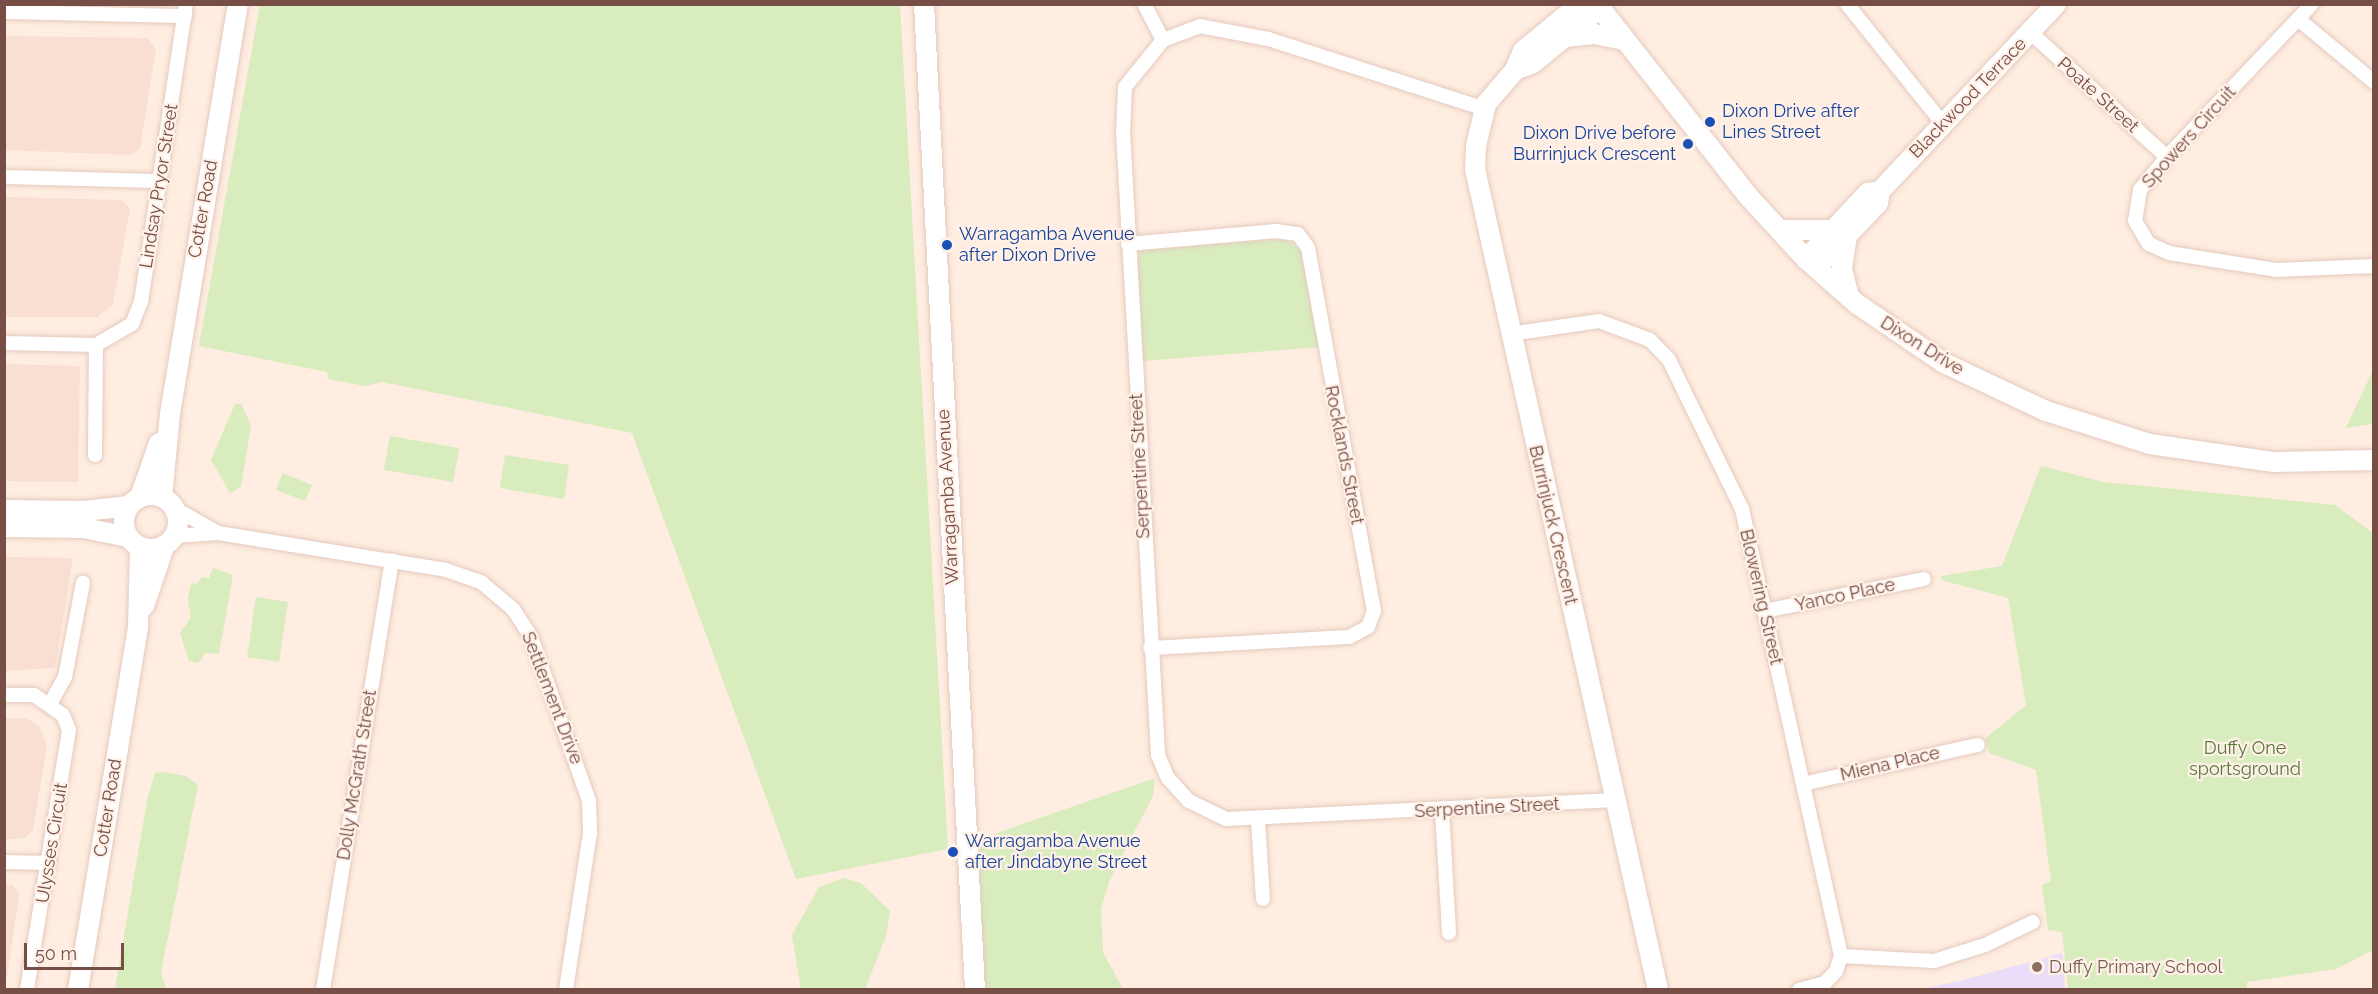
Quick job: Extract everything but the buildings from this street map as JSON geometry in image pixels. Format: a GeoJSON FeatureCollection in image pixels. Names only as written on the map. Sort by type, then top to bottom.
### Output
{"type":"FeatureCollection","features":[{"type":"Feature","properties":{"kind":"main road","name":"Cotter Road"},"geometry":{"type":"LineString","coordinates":[[168,502],[170,414],[238,4]]}},
{"type":"Feature","properties":{"kind":"main road","name":"Warragamba Avenue"},"geometry":{"type":"LineString","coordinates":[[924,4],[975,990]]}},
{"type":"Feature","properties":{"kind":"main road"},"geometry":{"type":"LineString","coordinates":[[1563,4],[1559,32],[1594,34],[1625,40]]}},
{"type":"Feature","properties":{"kind":"main road","name":"Burrinjuck Crescent"},"geometry":{"type":"LineString","coordinates":[[1559,32],[1580,4]]}},
{"type":"Feature","properties":{"kind":"main road","name":"Blackwood Terrace"},"geometry":{"type":"LineString","coordinates":[[1811,263],[1840,233],[1878,203],[1880,191],[2056,4]]}},
{"type":"Feature","properties":{"kind":"main road","name":"Burrinjuck Crescent"},"geometry":{"type":"LineString","coordinates":[[1599,6],[1559,32],[1523,51],[1515,70],[1485,109],[1476,146],[1475,169],[1658,990]]}},
{"type":"Feature","properties":{"kind":"main road","name":"Dixon Drive"},"geometry":{"type":"LineString","coordinates":[[1599,6],[1779,230],[1849,297],[1944,363],[2019,401],[2090,428],[2180,451],[2227,458],[2312,462],[2373,460]]}},
{"type":"Feature","properties":{"kind":"main road"},"geometry":{"type":"LineString","coordinates":[[1779,230],[1803,233],[1840,233],[1842,269],[1849,297]]}},
{"type":"Feature","properties":{"kind":"main road","name":"Cotter Road"},"geometry":{"type":"LineString","coordinates":[[135,501],[170,414]]}},
{"type":"Feature","properties":{"kind":"main road"},"geometry":{"type":"LineString","coordinates":[[134,542],[123,521],[135,501]]}},
{"type":"Feature","properties":{"kind":"main road"},"geometry":{"type":"LineString","coordinates":[[4,510],[84,512],[135,501],[168,502],[178,522],[169,542],[134,542],[84,528],[4,527]]}},
{"type":"Feature","properties":{"kind":"main road","name":"Cotter Road"},"geometry":{"type":"LineString","coordinates":[[134,542],[138,626]]}},
{"type":"Feature","properties":{"kind":"main road","name":"Cotter Road"},"geometry":{"type":"LineString","coordinates":[[78,990],[138,626],[169,542]]}},
{"type":"Feature","properties":{"kind":"street"},"geometry":{"type":"LineString","coordinates":[[1144,4],[1163,40],[1200,26],[1268,39],[1485,109]]}},
{"type":"Feature","properties":{"kind":"street"},"geometry":{"type":"LineString","coordinates":[[1847,4],[1943,124]]}},
{"type":"Feature","properties":{"kind":"street","name":"Spowers Circuit"},"geometry":{"type":"LineString","coordinates":[[2312,4],[2167,157],[2140,190],[2134,211],[2140,234],[2161,251],[2276,270],[2373,266]]}},
{"type":"Feature","properties":{"kind":"street"},"geometry":{"type":"LineString","coordinates":[[4,12],[185,10]]}},
{"type":"Feature","properties":{"kind":"street","name":"Lindsay Pryor Street"},"geometry":{"type":"LineString","coordinates":[[96,345],[132,324],[141,302],[185,10]]}},
{"type":"Feature","properties":{"kind":"street"},"geometry":{"type":"LineString","coordinates":[[2298,19],[2373,82]]}},
{"type":"Feature","properties":{"kind":"street","name":"Poate Street"},"geometry":{"type":"LineString","coordinates":[[2030,32],[2167,157]]}},
{"type":"Feature","properties":{"kind":"street","name":"Serpentine Street"},"geometry":{"type":"LineString","coordinates":[[1163,40],[1125,87],[1122,132],[1150,648],[1158,755],[1168,777],[1189,801],[1226,819],[1258,820],[1615,800]]}},
{"type":"Feature","properties":{"kind":"street"},"geometry":{"type":"LineString","coordinates":[[4,177],[159,181]]}},
{"type":"Feature","properties":{"kind":"street","name":"Rocklands Street"},"geometry":{"type":"LineString","coordinates":[[1128,244],[1276,231],[1298,234],[1308,248],[1374,610],[1368,627],[1349,637],[1150,648]]}},
{"type":"Feature","properties":{"kind":"street","name":"Blowering Street"},"geometry":{"type":"LineString","coordinates":[[1510,334],[1599,321],[1650,340],[1668,360],[1742,510],[1841,956]]}},
{"type":"Feature","properties":{"kind":"street"},"geometry":{"type":"LineString","coordinates":[[4,343],[96,345],[95,455]]}},
{"type":"Feature","properties":{"kind":"street","name":"Settlement Drive"},"geometry":{"type":"LineString","coordinates":[[168,502],[219,532]]}},
{"type":"Feature","properties":{"kind":"street","name":"Settlement Drive"},"geometry":{"type":"LineString","coordinates":[[169,542],[219,532],[446,570],[481,582],[513,609],[531,637],[584,782],[590,810],[590,833],[566,990]]}},
{"type":"Feature","properties":{"kind":"street","name":"Dolly McGrath Street"},"geometry":{"type":"LineString","coordinates":[[323,990],[392,561]]}},
{"type":"Feature","properties":{"kind":"street","name":"Yanco Place"},"geometry":{"type":"LineString","coordinates":[[1764,611],[1924,579]]}},
{"type":"Feature","properties":{"kind":"street"},"geometry":{"type":"LineString","coordinates":[[4,695],[34,695],[50,704],[65,676],[83,583]]}},
{"type":"Feature","properties":{"kind":"street","name":"Ulysses Circuit"},"geometry":{"type":"LineString","coordinates":[[27,990],[69,730],[63,715],[50,704]]}},
{"type":"Feature","properties":{"kind":"street","name":"Miena Place"},"geometry":{"type":"LineString","coordinates":[[1803,784],[1978,744]]}},
{"type":"Feature","properties":{"kind":"street"},"geometry":{"type":"LineString","coordinates":[[1442,811],[1449,933]]}},
{"type":"Feature","properties":{"kind":"street"},"geometry":{"type":"LineString","coordinates":[[1258,820],[1263,899]]}},
{"type":"Feature","properties":{"kind":"street"},"geometry":{"type":"LineString","coordinates":[[4,862],[49,863]]}},
{"type":"Feature","properties":{"kind":"street"},"geometry":{"type":"LineString","coordinates":[[1799,990],[1825,983],[1836,971],[1841,956],[1934,961],[1985,945],[2033,922]]}},
{"type":"Feature","properties":{"kind":"shaded area"},"geometry":{"type":"Polygon","coordinates":[[[5,36],[148,38],[156,49],[140,148],[131,155],[5,150],[5,36]]]}},
{"type":"Feature","properties":{"kind":"shaded area"},"geometry":{"type":"Polygon","coordinates":[[[5,197],[121,200],[130,208],[113,305],[97,317],[5,317],[5,197]]]}},
{"type":"Feature","properties":{"kind":"shaded area"},"geometry":{"type":"Polygon","coordinates":[[[5,364],[80,366],[78,482],[5,481],[5,364]]]}},
{"type":"Feature","properties":{"kind":"shaded area"},"geometry":{"type":"Polygon","coordinates":[[[5,557],[73,558],[55,668],[5,671],[5,557]]]}},
{"type":"Feature","properties":{"kind":"shaded area"},"geometry":{"type":"Polygon","coordinates":[[[5,718],[26,718],[39,726],[47,745],[33,830],[26,837],[13,839],[5,839],[5,718]]]}},
{"type":"Feature","properties":{"kind":"shaded area"},"geometry":{"type":"Polygon","coordinates":[[[5,885],[13,885],[19,895],[5,990],[5,885]]]}},
{"type":"Feature","properties":{"kind":"shaded area","name":"Duffy Primary School"},"geometry":{"type":"Polygon","coordinates":[[[2062,953],[2065,989],[1920,989],[1960,981],[2062,953]]]}},
{"type":"Feature","properties":{"kind":"green space"},"geometry":{"type":"Polygon","coordinates":[[[260,4],[900,5],[948,849],[796,879],[632,433],[382,382],[365,386],[328,379],[327,372],[199,346],[260,4]]]}},
{"type":"Feature","properties":{"kind":"green space"},"geometry":{"type":"Polygon","coordinates":[[[1285,239],[1303,252],[1319,347],[1143,361],[1137,260],[1142,250],[1285,239]]]}},
{"type":"Feature","properties":{"kind":"green space"},"geometry":{"type":"Polygon","coordinates":[[[2373,370],[2373,424],[2346,428],[2373,370]]]}},
{"type":"Feature","properties":{"kind":"green space"},"geometry":{"type":"Polygon","coordinates":[[[235,404],[241,404],[251,425],[241,487],[230,493],[211,460],[235,404]]]}},
{"type":"Feature","properties":{"kind":"green space"},"geometry":{"type":"Polygon","coordinates":[[[390,436],[459,448],[453,482],[384,470],[390,436]]]}},
{"type":"Feature","properties":{"kind":"green space"},"geometry":{"type":"Polygon","coordinates":[[[505,455],[569,465],[564,499],[500,488],[505,455]]]}},
{"type":"Feature","properties":{"kind":"green space","name":"Duffy One sportsground"},"geometry":{"type":"Polygon","coordinates":[[[2041,466],[2104,482],[2335,505],[2373,533],[2373,950],[2336,969],[2247,982],[2247,989],[2068,989],[2062,932],[2048,930],[2042,885],[2051,881],[2036,770],[1989,753],[1986,738],[2026,705],[2008,598],[1941,580],[1941,576],[2002,566],[2041,466]]]}},
{"type":"Feature","properties":{"kind":"green space"},"geometry":{"type":"Polygon","coordinates":[[[283,473],[312,485],[305,501],[276,490],[283,473]]]}},
{"type":"Feature","properties":{"kind":"green space"},"geometry":{"type":"Polygon","coordinates":[[[213,568],[233,575],[219,654],[206,653],[198,663],[189,661],[180,633],[191,617],[188,599],[191,583],[197,584],[202,577],[209,578],[213,568]]]}},
{"type":"Feature","properties":{"kind":"green space"},"geometry":{"type":"Polygon","coordinates":[[[256,597],[288,602],[279,662],[247,657],[256,597]]]}},
{"type":"Feature","properties":{"kind":"green space"},"geometry":{"type":"Polygon","coordinates":[[[155,773],[186,776],[198,785],[161,973],[166,989],[115,989],[147,800],[155,773]]]}},
{"type":"Feature","properties":{"kind":"green space"},"geometry":{"type":"Polygon","coordinates":[[[1155,778],[1153,796],[1110,879],[1101,909],[1103,952],[1123,989],[980,989],[971,842],[1155,778]]]}},
{"type":"Feature","properties":{"kind":"green space"},"geometry":{"type":"Polygon","coordinates":[[[844,878],[861,883],[890,911],[886,936],[865,989],[801,989],[792,935],[819,887],[844,878]]]}},
{"type":"Feature","properties":{"kind":"place","name":"Dixon Drive after Lines Street"},"geometry":{"type":"Point","coordinates":[1710,122]}},
{"type":"Feature","properties":{"kind":"place","name":"Dixon Drive before Burrinjuck Crescent"},"geometry":{"type":"Point","coordinates":[1688,144]}},
{"type":"Feature","properties":{"kind":"place","name":"Warragamba Avenue after Dixon Drive"},"geometry":{"type":"Point","coordinates":[947,245]}},
{"type":"Feature","properties":{"kind":"place","name":"Warragamba Avenue after Jindabyne Street"},"geometry":{"type":"Point","coordinates":[953,852]}},
{"type":"Feature","properties":{"kind":"place","name":"Duffy Primary School"},"geometry":{"type":"Point","coordinates":[2037,967]}}]}
